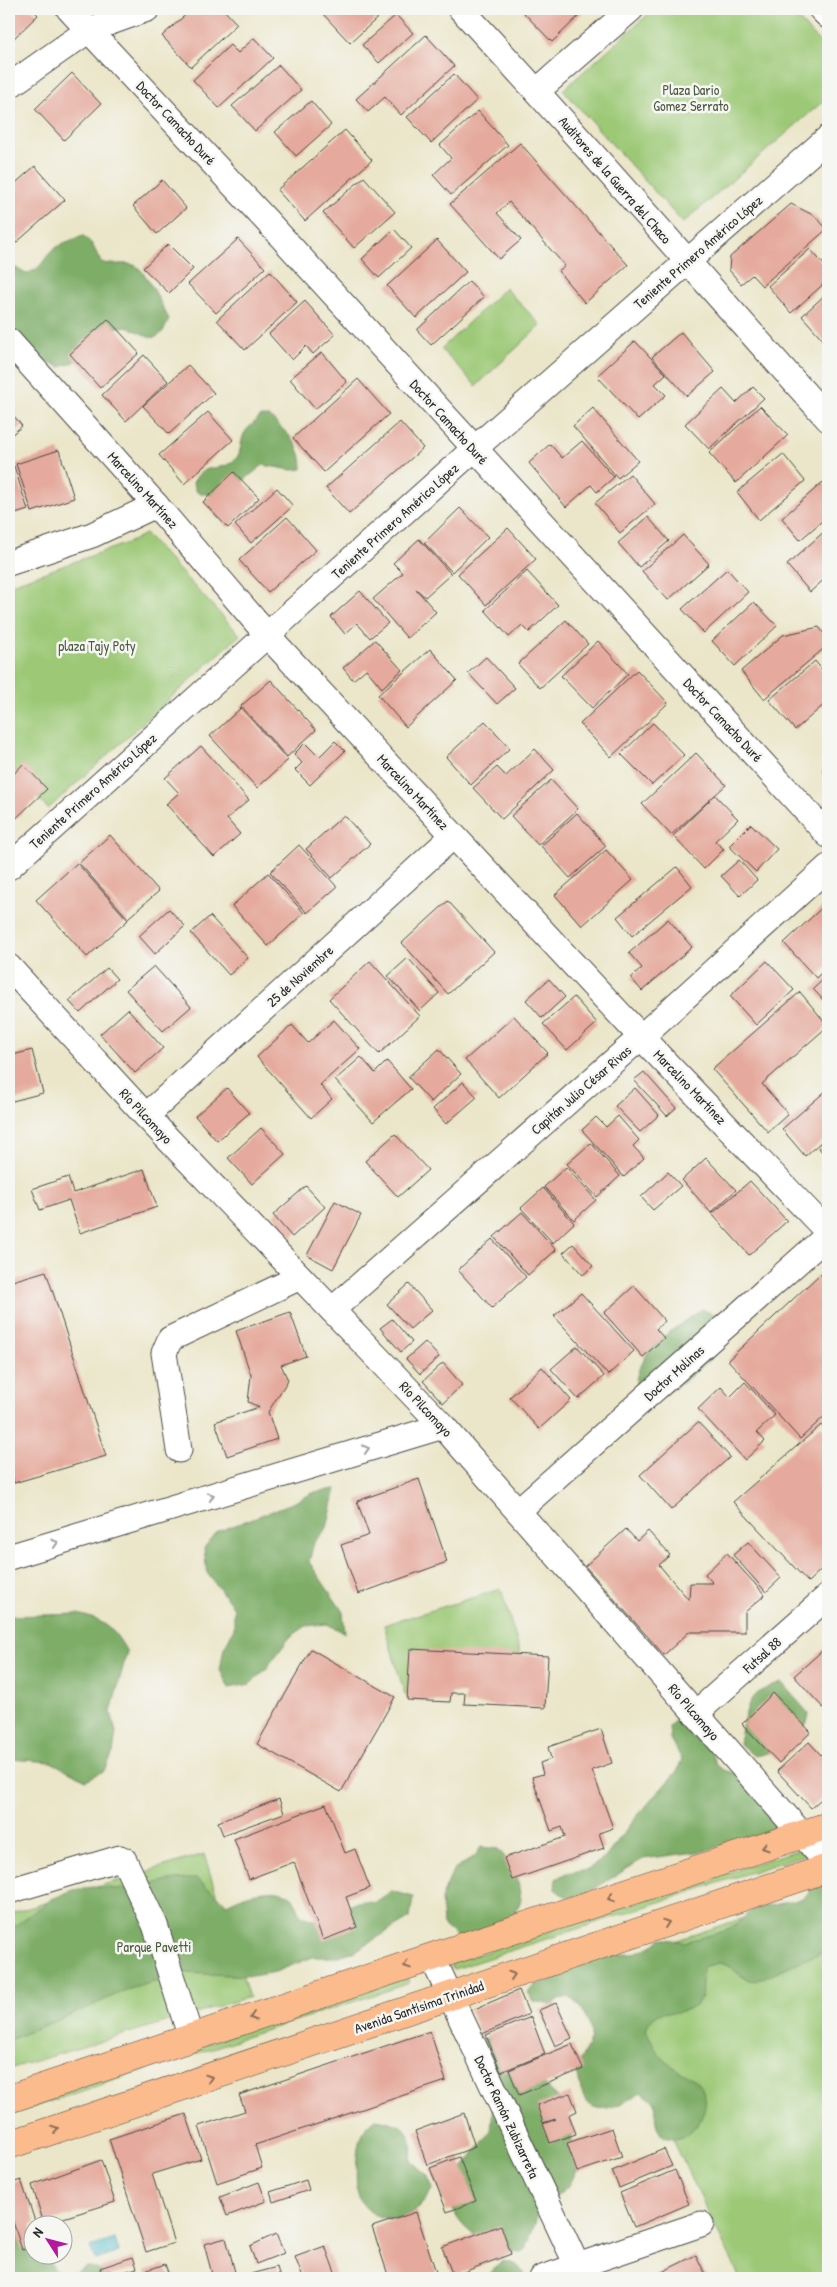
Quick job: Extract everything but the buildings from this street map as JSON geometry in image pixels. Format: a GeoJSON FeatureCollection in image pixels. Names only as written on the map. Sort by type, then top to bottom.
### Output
{"type":"FeatureCollection","features":[{"type":"Feature","properties":{"kind":"main road"},"geometry":{"type":"LineString","coordinates":[[9,2099],[828,1826]]}},
{"type":"Feature","properties":{"kind":"main road","name":"Avenida Santísima Trinidad"},"geometry":{"type":"LineString","coordinates":[[9,2145],[828,1866]]}},
{"type":"Feature","properties":{"kind":"street","name":"Doctor Camacho Duré"},"geometry":{"type":"LineString","coordinates":[[69,9],[266,220],[828,835]]}},
{"type":"Feature","properties":{"kind":"street"},"geometry":{"type":"LineString","coordinates":[[9,86],[89,30],[146,9]]}},
{"type":"Feature","properties":{"kind":"street","name":"Auditores de la Guerra del Chaco"},"geometry":{"type":"LineString","coordinates":[[461,9],[537,91],[686,262],[828,419]]}},
{"type":"Feature","properties":{"kind":"street"},"geometry":{"type":"LineString","coordinates":[[537,91],[631,9]]}},
{"type":"Feature","properties":{"kind":"street"},"geometry":{"type":"LineString","coordinates":[[821,9],[828,16]]}},
{"type":"Feature","properties":{"kind":"street","name":"Teniente Primero Américo López"},"geometry":{"type":"LineString","coordinates":[[9,867],[474,449],[828,138]]}},
{"type":"Feature","properties":{"kind":"street","name":"Marcelino Martínez"},"geometry":{"type":"LineString","coordinates":[[9,341],[156,505],[268,636],[641,1037],[828,1234]]}},
{"type":"Feature","properties":{"kind":"street"},"geometry":{"type":"LineString","coordinates":[[9,563],[92,535],[156,505]]}},
{"type":"Feature","properties":{"kind":"street","name":"25 de Noviembre"},"geometry":{"type":"LineString","coordinates":[[146,1116],[454,836]]}},
{"type":"Feature","properties":{"kind":"street","name":"Capitán Julio César Rivas"},"geometry":{"type":"LineString","coordinates":[[332,1310],[641,1037],[828,867]]}},
{"type":"Feature","properties":{"kind":"street","name":"Río Pilcomayo"},"geometry":{"type":"LineString","coordinates":[[9,967],[146,1116],[443,1426],[519,1510],[828,1866]]}},
{"type":"Feature","properties":{"kind":"street","name":"Doctor Molinas"},"geometry":{"type":"LineString","coordinates":[[519,1510],[828,1234]]}},
{"type":"Feature","properties":{"kind":"street"},"geometry":{"type":"LineString","coordinates":[[179,1450],[164,1352],[170,1339],[300,1277]]}},
{"type":"Feature","properties":{"kind":"street"},"geometry":{"type":"LineString","coordinates":[[9,1557],[443,1426]]}},
{"type":"Feature","properties":{"kind":"street","name":"Futsal 88"},"geometry":{"type":"LineString","coordinates":[[695,1714],[828,1596]]}},
{"type":"Feature","properties":{"kind":"street"},"geometry":{"type":"LineString","coordinates":[[9,1891],[120,1858],[124,1860],[155,1925],[191,2038]]}},
{"type":"Feature","properties":{"kind":"street","name":"Doctor Ramón Zubizarreta"},"geometry":{"type":"LineString","coordinates":[[432,1957],[580,2273]]}},
{"type":"Feature","properties":{"kind":"street"},"geometry":{"type":"LineString","coordinates":[[542,2278],[580,2273],[701,2224]]}},
{"type":"Feature","properties":{"kind":"green space","name":"Plaza Dario Gomez Serrato"},"geometry":{"type":"Polygon","coordinates":[[[654,9],[789,9],[828,51],[828,97],[683,223],[563,90],[654,9]]]}},
{"type":"Feature","properties":{"kind":"green space"},"geometry":{"type":"Polygon","coordinates":[[[84,236],[92,244],[101,262],[132,265],[141,270],[169,319],[159,336],[153,337],[128,328],[114,328],[108,331],[78,360],[60,367],[31,353],[9,330],[9,264],[26,274],[39,267],[52,251],[59,246],[84,236]]]}},
{"type":"Feature","properties":{"kind":"green space"},"geometry":{"type":"Polygon","coordinates":[[[505,288],[541,325],[476,386],[441,349],[505,288]]]}},
{"type":"Feature","properties":{"kind":"green space"},"geometry":{"type":"Polygon","coordinates":[[[260,417],[270,417],[288,434],[299,452],[302,469],[292,470],[263,465],[233,488],[224,492],[207,494],[197,492],[193,483],[197,476],[206,470],[221,467],[232,462],[238,456],[244,434],[260,417]]]}},
{"type":"Feature","properties":{"kind":"green space","name":"plaza Tajy Poty"},"geometry":{"type":"Polygon","coordinates":[[[145,534],[240,635],[48,809],[9,765],[9,585],[130,542],[145,534]]]}},
{"type":"Feature","properties":{"kind":"green space"},"geometry":{"type":"Polygon","coordinates":[[[702,1309],[720,1317],[723,1344],[718,1351],[694,1373],[660,1398],[636,1390],[636,1379],[639,1369],[653,1344],[702,1309]]]}},
{"type":"Feature","properties":{"kind":"green space"},"geometry":{"type":"Polygon","coordinates":[[[336,1489],[327,1528],[314,1542],[309,1562],[343,1612],[345,1633],[327,1624],[306,1626],[290,1637],[266,1669],[250,1684],[229,1688],[220,1670],[224,1648],[234,1629],[234,1608],[207,1573],[204,1548],[217,1532],[295,1502],[315,1492],[336,1489]]]}},
{"type":"Feature","properties":{"kind":"green space"},"geometry":{"type":"Polygon","coordinates":[[[501,1589],[522,1659],[405,1695],[384,1625],[501,1589]]]}},
{"type":"Feature","properties":{"kind":"green space"},"geometry":{"type":"Polygon","coordinates":[[[78,1614],[95,1619],[107,1626],[117,1636],[127,1652],[111,1712],[116,1732],[113,1753],[104,1771],[86,1780],[51,1762],[9,1759],[9,1616],[78,1614]]]}},
{"type":"Feature","properties":{"kind":"green space"},"geometry":{"type":"Polygon","coordinates":[[[781,1682],[809,1714],[807,1723],[789,1743],[771,1752],[754,1756],[739,1743],[747,1709],[750,1702],[759,1692],[781,1682]]]}},
{"type":"Feature","properties":{"kind":"green space"},"geometry":{"type":"Polygon","coordinates":[[[680,1715],[691,1718],[709,1743],[716,1764],[723,1770],[744,1776],[778,1825],[778,1835],[738,1851],[731,1843],[704,1851],[643,1859],[584,1895],[576,1897],[565,1896],[555,1889],[556,1879],[566,1873],[588,1869],[605,1858],[631,1823],[678,1770],[682,1759],[670,1739],[669,1727],[680,1715]]]}},
{"type":"Feature","properties":{"kind":"green space"},"geometry":{"type":"Polygon","coordinates":[[[828,1840],[828,1847],[455,1969],[451,1967],[452,1963],[828,1840]]]}},
{"type":"Feature","properties":{"kind":"green space"},"geometry":{"type":"Polygon","coordinates":[[[481,1847],[498,1849],[516,1870],[521,1900],[511,1923],[473,1950],[443,1925],[441,1899],[453,1871],[475,1856],[481,1847]]]}},
{"type":"Feature","properties":{"kind":"green space","name":"Parque Pavetti"},"geometry":{"type":"Polygon","coordinates":[[[204,1854],[249,1997],[9,2069],[9,1914],[204,1854]]]}},
{"type":"Feature","properties":{"kind":"green space","name":"Parque Pavetti"},"geometry":{"type":"Polygon","coordinates":[[[197,1879],[227,1904],[250,1894],[260,1892],[277,1891],[285,1893],[292,1897],[301,1915],[311,1920],[320,1921],[328,1919],[356,1903],[363,1901],[374,1903],[392,1891],[413,1897],[410,1918],[355,1951],[335,1957],[313,1957],[275,1972],[252,1976],[186,1973],[126,1990],[9,2040],[9,1930],[52,1899],[73,1890],[93,1887],[134,1890],[160,1882],[197,1879]]]}},
{"type":"Feature","properties":{"kind":"green space"},"geometry":{"type":"Polygon","coordinates":[[[828,1885],[828,1948],[755,1981],[744,1978],[723,1964],[718,1963],[702,1967],[702,1997],[694,2006],[678,2012],[657,2015],[651,2020],[646,2029],[654,2046],[663,2058],[694,2080],[703,2090],[705,2107],[695,2126],[687,2134],[679,2138],[670,2139],[663,2135],[656,2123],[656,2103],[641,2092],[615,2106],[598,2108],[590,2105],[584,2098],[578,2072],[579,2062],[591,2037],[586,2017],[569,1997],[560,1999],[552,2005],[533,2001],[528,1992],[536,1985],[556,1978],[570,1964],[599,1955],[632,1954],[652,1946],[661,1938],[684,1942],[718,1933],[730,1929],[755,1908],[794,1901],[805,1897],[812,1888],[828,1885]]]}},
{"type":"Feature","properties":{"kind":"green space"},"geometry":{"type":"Polygon","coordinates":[[[828,1890],[828,2278],[740,2278],[590,1969],[828,1890]]]}},
{"type":"Feature","properties":{"kind":"green space"},"geometry":{"type":"Polygon","coordinates":[[[407,1978],[409,1981],[407,1984],[9,2115],[9,2108],[407,1978]]]}},
{"type":"Feature","properties":{"kind":"green space"},"geometry":{"type":"Polygon","coordinates":[[[486,2038],[497,2038],[512,2063],[519,2070],[538,2079],[561,2100],[568,2120],[576,2162],[575,2174],[570,2184],[540,2210],[524,2252],[497,2247],[472,2234],[462,2224],[450,2201],[449,2187],[491,2131],[493,2106],[477,2045],[486,2038]]]}},
{"type":"Feature","properties":{"kind":"green space"},"geometry":{"type":"Polygon","coordinates":[[[376,2119],[401,2126],[406,2130],[411,2142],[411,2161],[427,2175],[433,2188],[425,2200],[412,2213],[396,2218],[380,2217],[373,2213],[366,2208],[358,2195],[356,2168],[359,2142],[364,2131],[376,2119]]]}},
{"type":"Feature","properties":{"kind":"green space"},"geometry":{"type":"Polygon","coordinates":[[[9,2221],[22,2232],[22,2264],[51,2264],[57,2271],[65,2274],[90,2267],[112,2278],[9,2278],[9,2221]]]}},
{"type":"Feature","properties":{"kind":"green space"},"geometry":{"type":"Polygon","coordinates":[[[501,2261],[516,2265],[525,2276],[523,2278],[486,2278],[501,2261]]]}},
{"type":"Feature","properties":{"kind":"water"},"geometry":{"type":"Polygon","coordinates":[[[115,2239],[119,2252],[95,2260],[90,2247],[115,2239]]]}}]}
